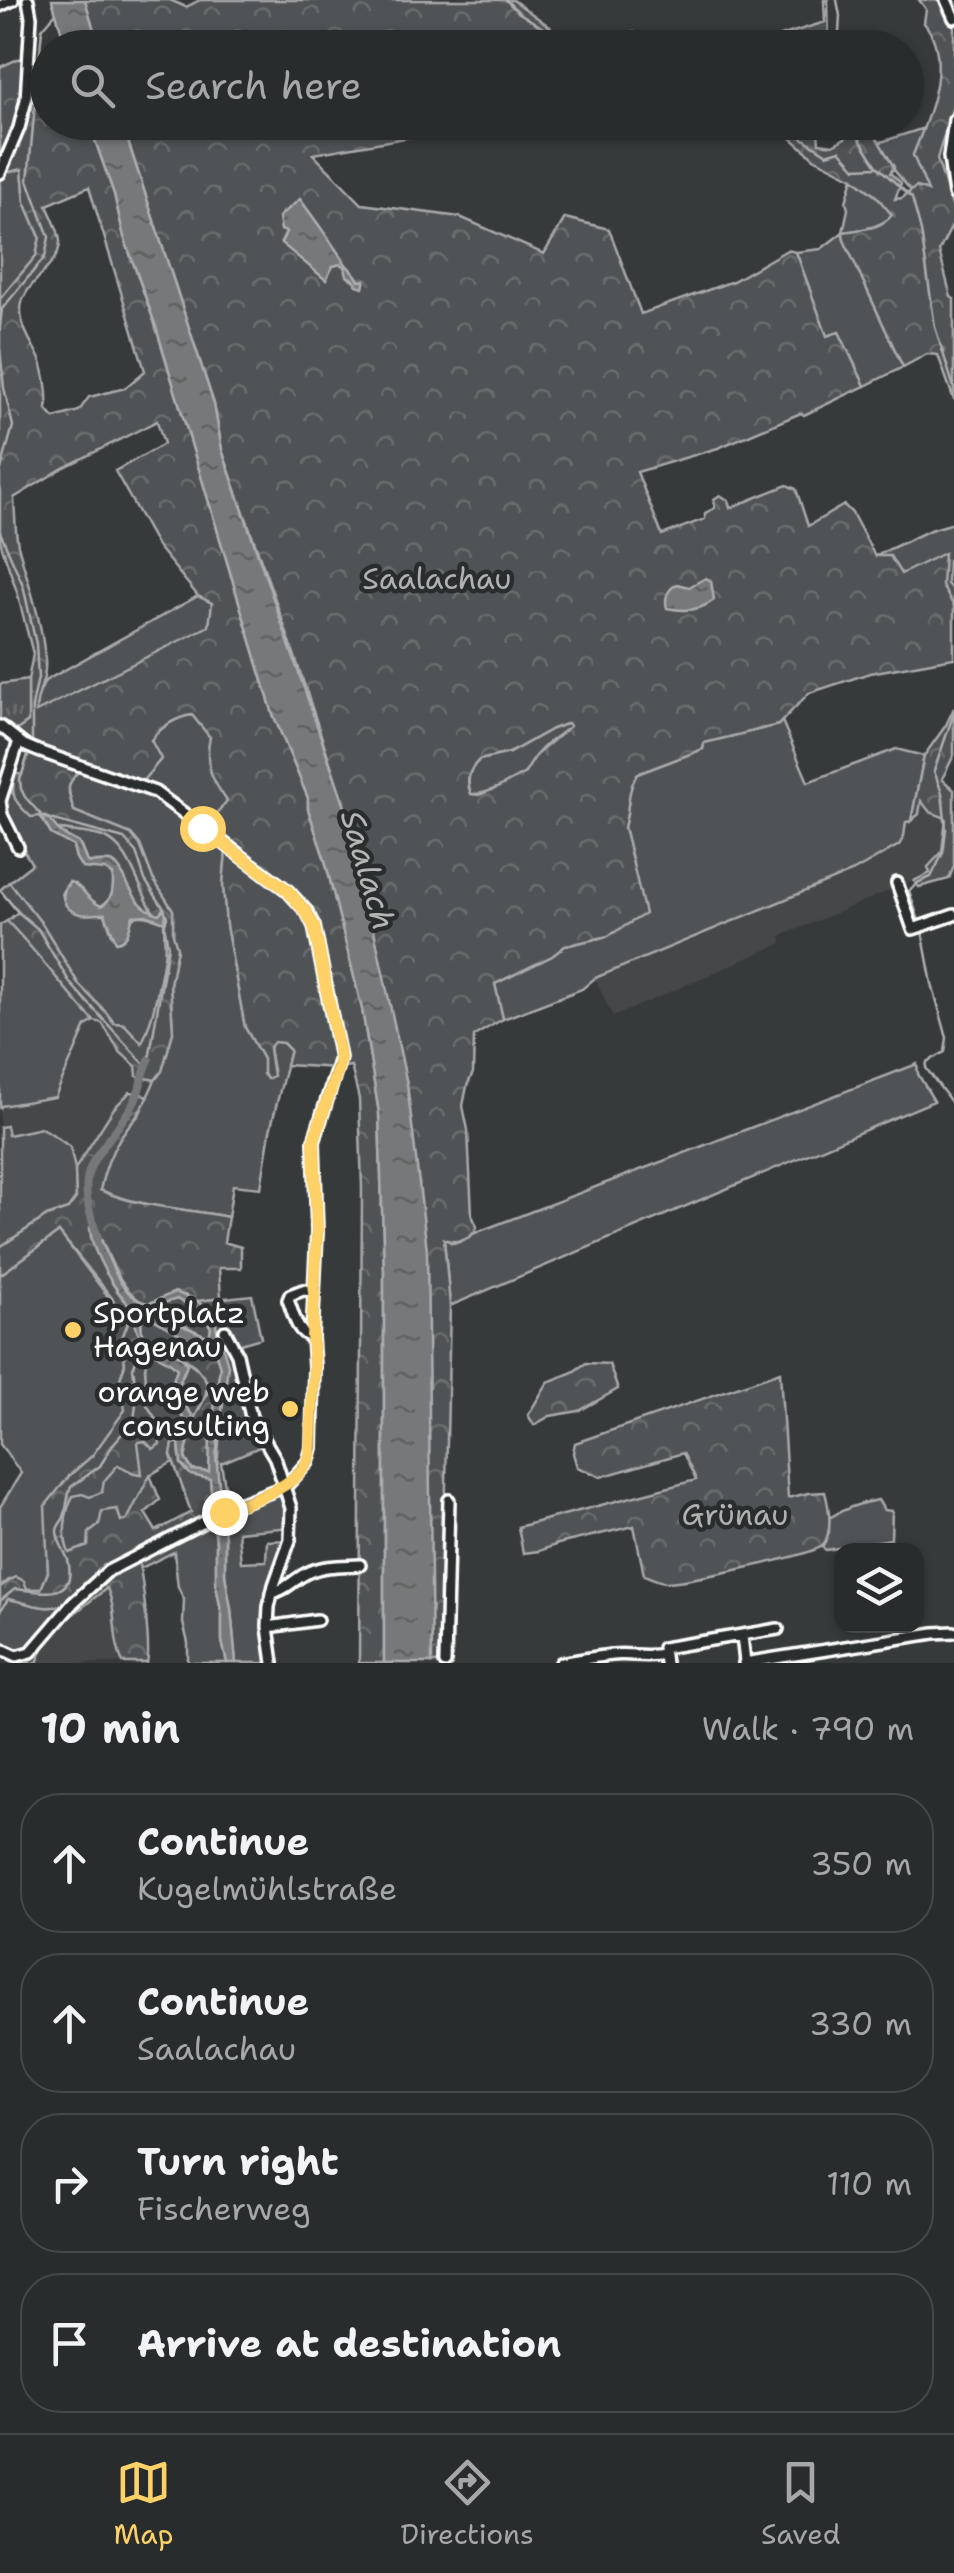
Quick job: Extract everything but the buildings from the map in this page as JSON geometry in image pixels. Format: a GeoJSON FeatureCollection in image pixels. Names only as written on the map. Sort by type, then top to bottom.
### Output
{"type":"FeatureCollection","features":[{"type":"Feature","properties":{"kind":"street"},"geometry":{"type":"LineString","coordinates":[[0,6],[13,0]]}},
{"type":"Feature","properties":{"kind":"street"},"geometry":{"type":"LineString","coordinates":[[28,0],[30,30]]}},
{"type":"Feature","properties":{"kind":"street"},"geometry":{"type":"LineString","coordinates":[[946,0],[954,18]]}},
{"type":"Feature","properties":{"kind":"street"},"geometry":{"type":"LineString","coordinates":[[0,173],[24,112],[30,32]]}},
{"type":"Feature","properties":{"kind":"street"},"geometry":{"type":"LineString","coordinates":[[954,120],[949,157],[954,194]]}},
{"type":"Feature","properties":{"kind":"street"},"geometry":{"type":"LineString","coordinates":[[0,726],[38,750],[155,792],[287,890],[314,926],[340,1058],[316,1128],[314,1367],[310,1456],[306,1467],[286,1486],[224,1512],[108,1571],[30,1652],[16,1656],[0,1648]]}},
{"type":"Feature","properties":{"kind":"street"},"geometry":{"type":"LineString","coordinates":[[18,848],[2,815],[0,800],[19,741]]}},
{"type":"Feature","properties":{"kind":"street"},"geometry":{"type":"LineString","coordinates":[[897,883],[913,929],[954,915]]}},
{"type":"Feature","properties":{"kind":"street"},"geometry":{"type":"LineString","coordinates":[[312,1337],[300,1330],[288,1300],[296,1292],[314,1290]]}},
{"type":"Feature","properties":{"kind":"street"},"geometry":{"type":"LineString","coordinates":[[225,1330],[237,1354],[254,1423],[272,1453],[291,1508],[291,1532],[272,1593],[268,1627],[273,1663]]}},
{"type":"Feature","properties":{"kind":"street"},"geometry":{"type":"LineString","coordinates":[[445,1663],[449,1500]]}},
{"type":"Feature","properties":{"kind":"street"},"geometry":{"type":"LineString","coordinates":[[272,1593],[282,1591],[318,1568],[360,1565]]}},
{"type":"Feature","properties":{"kind":"street"},"geometry":{"type":"LineString","coordinates":[[268,1627],[316,1620]]}},
{"type":"Feature","properties":{"kind":"street"},"geometry":{"type":"LineString","coordinates":[[562,1663],[629,1654],[664,1659],[663,1648],[778,1629]]}},
{"type":"Feature","properties":{"kind":"street"},"geometry":{"type":"LineString","coordinates":[[742,1636],[744,1663],[954,1632]]}},
{"type":"Feature","properties":{"kind":"shaded area"},"geometry":{"type":"Polygon","coordinates":[[[921,800],[930,812],[947,818],[942,852],[928,867],[931,873],[905,885],[903,893],[918,932],[909,935],[893,889],[781,936],[782,943],[613,1017],[595,978],[854,871],[891,850],[904,836],[906,821],[921,800]]]}},
{"type":"Feature","properties":{"kind":"shaded area"},"geometry":{"type":"Polygon","coordinates":[[[94,1021],[102,1023],[120,1052],[136,1066],[137,1076],[155,1080],[148,1098],[140,1093],[114,1108],[75,1169],[70,1147],[41,1128],[7,1135],[0,1127],[0,1109],[55,1097],[86,1026],[94,1021]]]}},
{"type":"Feature","properties":{"kind":"shaded area"},"geometry":{"type":"Polygon","coordinates":[[[107,1588],[117,1651],[123,1663],[37,1663],[47,1639],[61,1624],[107,1588]]]}},
{"type":"Feature","properties":{"kind":"green space"},"geometry":{"type":"Polygon","coordinates":[[[85,0],[170,0],[186,7],[200,0],[513,0],[554,30],[94,30],[85,0]]]}},
{"type":"Feature","properties":{"kind":"green space"},"geometry":{"type":"Polygon","coordinates":[[[824,0],[828,0],[829,30],[799,30],[825,22],[824,0]]]}},
{"type":"Feature","properties":{"kind":"green space"},"geometry":{"type":"Polygon","coordinates":[[[919,0],[944,0],[954,25],[954,102],[937,159],[954,212],[954,222],[939,251],[954,299],[954,400],[938,355],[927,354],[903,367],[844,240],[843,232],[876,226],[892,215],[853,178],[814,158],[793,140],[819,140],[833,145],[842,140],[878,140],[894,167],[890,173],[901,183],[895,199],[916,187],[928,191],[913,155],[919,140],[924,140],[938,71],[933,37],[924,23],[926,9],[919,0]]]}},
{"type":"Feature","properties":{"kind":"green space"},"geometry":{"type":"Polygon","coordinates":[[[30,58],[30,140],[95,140],[273,714],[308,798],[362,1009],[379,1113],[384,1271],[384,1663],[359,1663],[359,1099],[351,1066],[286,1065],[290,1050],[283,1043],[274,1042],[269,1048],[273,1076],[267,1079],[263,1074],[263,1059],[245,1027],[226,925],[226,852],[224,845],[203,829],[227,801],[210,771],[210,737],[192,715],[169,723],[151,740],[161,759],[139,785],[83,766],[69,786],[74,811],[131,834],[173,910],[177,948],[170,984],[173,1032],[162,1071],[155,1080],[137,1076],[136,1066],[120,1052],[102,1023],[94,1021],[7,921],[18,912],[0,890],[9,882],[43,925],[79,985],[114,1023],[124,1024],[142,1043],[153,1012],[165,952],[167,917],[163,909],[155,914],[128,860],[113,842],[98,835],[56,829],[46,818],[31,817],[13,793],[15,773],[22,775],[31,744],[11,734],[28,722],[28,680],[33,654],[0,541],[0,299],[36,256],[40,237],[25,202],[22,169],[0,174],[0,67],[30,58]],[[89,187],[47,205],[59,233],[58,252],[27,292],[21,310],[25,331],[43,368],[47,410],[54,418],[79,411],[89,397],[125,388],[145,371],[89,187]],[[157,421],[63,468],[14,498],[18,545],[38,616],[45,659],[36,712],[209,626],[212,603],[198,596],[157,546],[115,471],[164,444],[157,421]]]}},
{"type":"Feature","properties":{"kind":"green space","name":"Saalachau"},"geometry":{"type":"Polygon","coordinates":[[[128,140],[393,140],[313,154],[362,204],[460,217],[544,254],[565,218],[609,229],[641,314],[733,281],[787,250],[796,252],[827,336],[839,332],[865,386],[804,415],[718,448],[637,472],[662,535],[705,519],[705,513],[715,508],[714,499],[720,495],[728,500],[730,508],[787,485],[796,489],[808,526],[844,505],[875,556],[890,556],[901,574],[944,553],[942,586],[954,606],[954,658],[870,673],[809,693],[778,725],[704,743],[703,749],[637,774],[624,827],[645,914],[608,936],[565,946],[495,984],[503,1019],[474,1036],[473,1073],[463,1106],[468,1130],[472,1215],[477,1227],[463,1240],[444,1239],[450,1306],[442,1663],[431,1663],[357,851],[290,642],[222,450],[214,404],[128,140]],[[300,200],[281,242],[329,273],[340,264],[348,277],[363,286],[364,281],[359,281],[300,200]],[[568,723],[552,729],[509,753],[479,760],[469,776],[471,794],[497,788],[525,773],[536,755],[570,726],[568,723]]]}},
{"type":"Feature","properties":{"kind":"green space"},"geometry":{"type":"Polygon","coordinates":[[[919,140],[913,155],[929,192],[916,187],[911,191],[878,143],[919,140]]]}},
{"type":"Feature","properties":{"kind":"green space"},"geometry":{"type":"Polygon","coordinates":[[[22,168],[25,202],[40,237],[36,256],[0,299],[0,174],[22,168]]]}},
{"type":"Feature","properties":{"kind":"green space"},"geometry":{"type":"Polygon","coordinates":[[[853,178],[893,215],[876,226],[843,232],[853,178]]]}},
{"type":"Feature","properties":{"kind":"green space"},"geometry":{"type":"Polygon","coordinates":[[[843,232],[903,367],[865,386],[839,332],[827,337],[796,252],[821,249],[843,232]]]}},
{"type":"Feature","properties":{"kind":"green space"},"geometry":{"type":"Polygon","coordinates":[[[954,523],[954,557],[948,560],[947,584],[954,591],[954,606],[875,556],[930,530],[954,523]]]}},
{"type":"Feature","properties":{"kind":"green space"},"geometry":{"type":"Polygon","coordinates":[[[198,596],[213,603],[209,627],[35,713],[45,681],[198,596]]]}},
{"type":"Feature","properties":{"kind":"green space"},"geometry":{"type":"Polygon","coordinates":[[[28,680],[28,722],[11,734],[0,726],[0,684],[28,680]]]}},
{"type":"Feature","properties":{"kind":"green space"},"geometry":{"type":"Polygon","coordinates":[[[954,708],[954,755],[942,779],[954,790],[954,866],[949,879],[919,887],[914,881],[930,873],[928,867],[942,852],[946,818],[930,812],[921,801],[919,814],[911,821],[924,756],[954,708]]]}},
{"type":"Feature","properties":{"kind":"green space"},"geometry":{"type":"Polygon","coordinates":[[[192,715],[210,737],[212,774],[227,801],[203,829],[224,845],[226,852],[226,925],[245,1027],[265,1068],[273,1070],[269,1048],[274,1041],[290,1050],[261,1188],[233,1185],[228,1217],[147,1204],[100,1190],[106,1162],[121,1135],[139,1115],[162,1071],[173,1032],[170,984],[177,948],[173,910],[153,879],[140,845],[131,834],[74,811],[69,791],[83,766],[139,785],[161,759],[150,740],[169,724],[192,715]]]}},
{"type":"Feature","properties":{"kind":"green space"},"geometry":{"type":"Polygon","coordinates":[[[782,721],[808,782],[896,749],[924,756],[911,821],[906,822],[899,845],[854,871],[595,978],[582,989],[503,1019],[495,984],[565,946],[608,936],[633,863],[624,827],[629,788],[637,774],[703,749],[704,743],[782,721]]]}},
{"type":"Feature","properties":{"kind":"green space"},"geometry":{"type":"Polygon","coordinates":[[[568,723],[571,726],[541,750],[525,773],[499,788],[471,794],[469,776],[479,760],[509,753],[568,723]]]}},
{"type":"Feature","properties":{"kind":"green space"},"geometry":{"type":"Polygon","coordinates":[[[8,771],[15,773],[11,792],[40,815],[51,834],[73,846],[76,858],[110,871],[113,886],[105,903],[96,904],[69,882],[62,892],[67,907],[105,914],[112,935],[136,917],[165,922],[165,955],[151,1023],[142,1044],[124,1024],[114,1023],[79,985],[43,925],[9,882],[32,864],[2,815],[8,771]]]}},
{"type":"Feature","properties":{"kind":"green space"},"geometry":{"type":"Polygon","coordinates":[[[56,829],[98,835],[113,842],[128,860],[155,914],[135,898],[124,876],[101,862],[87,862],[81,847],[56,829]]]}},
{"type":"Feature","properties":{"kind":"green space"},"geometry":{"type":"Polygon","coordinates":[[[7,921],[94,1021],[86,1026],[55,1097],[0,1109],[0,925],[7,921]]]}},
{"type":"Feature","properties":{"kind":"green space"},"geometry":{"type":"Polygon","coordinates":[[[917,1064],[918,1074],[934,1101],[450,1306],[444,1238],[460,1242],[917,1064]]]}},
{"type":"Feature","properties":{"kind":"green space"},"geometry":{"type":"Polygon","coordinates":[[[130,1092],[148,1098],[113,1151],[100,1190],[147,1204],[228,1217],[224,1242],[241,1247],[241,1268],[219,1268],[221,1298],[197,1301],[176,1294],[145,1304],[122,1281],[98,1232],[91,1237],[113,1285],[134,1309],[137,1330],[149,1348],[145,1367],[147,1405],[157,1421],[160,1444],[153,1449],[145,1441],[138,1442],[142,1474],[118,1465],[104,1481],[102,1492],[90,1497],[73,1496],[65,1524],[69,1553],[88,1546],[89,1533],[99,1525],[102,1511],[117,1509],[121,1521],[127,1520],[150,1475],[160,1500],[145,1513],[156,1531],[191,1512],[171,1455],[173,1444],[179,1442],[186,1471],[210,1478],[213,1518],[137,1556],[147,1663],[123,1663],[107,1588],[61,1624],[68,1609],[66,1604],[44,1607],[8,1599],[0,1611],[0,1587],[16,1577],[24,1581],[27,1589],[41,1589],[48,1572],[45,1506],[70,1475],[92,1456],[125,1410],[120,1379],[125,1364],[122,1338],[128,1323],[59,1232],[0,1275],[0,1247],[47,1216],[68,1209],[76,1198],[75,1169],[114,1108],[130,1092]]]}},
{"type":"Feature","properties":{"kind":"green space"},"geometry":{"type":"Polygon","coordinates":[[[6,1126],[8,1135],[41,1128],[70,1147],[76,1198],[68,1209],[47,1216],[0,1247],[0,1127],[6,1126]]]}},
{"type":"Feature","properties":{"kind":"green space"},"geometry":{"type":"Polygon","coordinates":[[[59,1232],[128,1323],[122,1338],[125,1364],[120,1379],[126,1410],[92,1456],[70,1475],[46,1506],[48,1572],[41,1589],[27,1589],[9,1580],[0,1587],[0,1507],[21,1473],[0,1444],[0,1275],[59,1232]]]}},
{"type":"Feature","properties":{"kind":"green space"},"geometry":{"type":"Polygon","coordinates":[[[252,1295],[261,1338],[234,1346],[222,1328],[217,1332],[210,1315],[197,1301],[252,1295]]]}},
{"type":"Feature","properties":{"kind":"green space"},"geometry":{"type":"Polygon","coordinates":[[[177,1299],[202,1312],[211,1328],[209,1338],[154,1309],[177,1299]]]}},
{"type":"Feature","properties":{"kind":"green space"},"geometry":{"type":"Polygon","coordinates":[[[142,1312],[216,1354],[220,1367],[210,1438],[210,1472],[192,1470],[185,1458],[193,1421],[208,1392],[207,1381],[181,1356],[162,1353],[150,1344],[141,1330],[142,1312]]]}},
{"type":"Feature","properties":{"kind":"green space"},"geometry":{"type":"Polygon","coordinates":[[[222,1328],[234,1346],[254,1423],[221,1415],[228,1365],[218,1342],[217,1332],[222,1328]]]}},
{"type":"Feature","properties":{"kind":"green space"},"geometry":{"type":"Polygon","coordinates":[[[149,1348],[177,1369],[172,1395],[184,1420],[179,1442],[173,1445],[173,1462],[150,1475],[128,1520],[99,1525],[88,1546],[69,1554],[65,1525],[73,1496],[98,1484],[118,1464],[141,1474],[137,1442],[145,1441],[157,1421],[147,1405],[145,1367],[149,1348]]]}},
{"type":"Feature","properties":{"kind":"green space"},"geometry":{"type":"Polygon","coordinates":[[[185,1360],[202,1374],[207,1387],[193,1421],[175,1393],[186,1368],[185,1360]]]}},
{"type":"Feature","properties":{"kind":"green space"},"geometry":{"type":"Polygon","coordinates":[[[586,1363],[609,1364],[618,1389],[579,1411],[550,1416],[534,1425],[528,1415],[548,1382],[586,1363]]]}},
{"type":"Feature","properties":{"kind":"green space","name":"Grünau"},"geometry":{"type":"Polygon","coordinates":[[[780,1372],[788,1498],[825,1492],[829,1526],[823,1545],[775,1561],[666,1582],[644,1575],[634,1526],[523,1553],[518,1527],[696,1480],[683,1453],[601,1477],[577,1467],[575,1443],[780,1372]]]}},
{"type":"Feature","properties":{"kind":"green space"},"geometry":{"type":"Polygon","coordinates":[[[221,1415],[254,1423],[267,1444],[221,1463],[229,1509],[286,1486],[292,1527],[238,1532],[241,1562],[266,1561],[267,1541],[290,1540],[269,1607],[273,1663],[236,1663],[217,1469],[221,1415]]]}},
{"type":"Feature","properties":{"kind":"green space"},"geometry":{"type":"Polygon","coordinates":[[[878,1500],[884,1510],[892,1511],[891,1539],[834,1543],[834,1549],[826,1550],[822,1547],[829,1532],[829,1518],[878,1500]]]}},
{"type":"Feature","properties":{"kind":"green space"},"geometry":{"type":"Polygon","coordinates":[[[213,1518],[216,1585],[227,1663],[188,1663],[184,1599],[178,1587],[174,1552],[141,1568],[136,1556],[213,1518]]]}},
{"type":"Feature","properties":{"kind":"green space"},"geometry":{"type":"Polygon","coordinates":[[[8,1599],[44,1607],[66,1604],[68,1609],[47,1639],[37,1663],[17,1663],[0,1648],[0,1611],[8,1599]]]}},
{"type":"Feature","properties":{"kind":"water"},"geometry":{"type":"Polygon","coordinates":[[[52,0],[85,0],[94,30],[61,30],[52,0]]]}},
{"type":"Feature","properties":{"kind":"water"},"geometry":{"type":"Polygon","coordinates":[[[95,140],[128,140],[214,404],[222,450],[357,851],[407,1084],[427,1250],[432,1663],[384,1663],[384,1271],[379,1113],[362,1009],[308,798],[273,714],[155,324],[124,237],[95,140]]]}},
{"type":"Feature","properties":{"kind":"water"},"geometry":{"type":"Polygon","coordinates":[[[300,199],[359,281],[365,280],[363,287],[347,276],[340,264],[333,266],[326,280],[281,243],[286,232],[281,230],[279,217],[300,199]]]}},
{"type":"Feature","properties":{"kind":"water"},"geometry":{"type":"Polygon","coordinates":[[[706,578],[711,581],[714,600],[692,610],[667,608],[666,597],[674,586],[689,587],[706,578]]]}},
{"type":"Feature","properties":{"kind":"water"},"geometry":{"type":"Polygon","coordinates":[[[40,815],[79,843],[87,862],[116,865],[141,904],[159,914],[164,908],[165,922],[146,915],[133,916],[126,936],[116,942],[105,914],[83,915],[69,909],[64,896],[70,882],[101,906],[111,897],[113,875],[105,870],[82,868],[73,846],[51,834],[40,815]]]}},
{"type":"Feature","properties":{"kind":"water"},"geometry":{"type":"Polygon","coordinates":[[[90,1228],[98,1232],[116,1275],[131,1294],[150,1303],[175,1292],[197,1301],[216,1323],[218,1342],[228,1365],[216,1457],[236,1663],[227,1663],[222,1641],[210,1479],[191,1475],[181,1464],[179,1442],[184,1420],[169,1392],[177,1369],[142,1340],[134,1309],[106,1272],[90,1228]],[[177,1299],[155,1310],[209,1337],[211,1328],[202,1312],[177,1299]],[[142,1313],[145,1340],[181,1356],[187,1364],[175,1393],[193,1421],[185,1458],[192,1470],[209,1472],[220,1367],[216,1354],[142,1313]]]}},
{"type":"Feature","properties":{"kind":"waterway"},"geometry":{"type":"LineString","coordinates":[[506,0],[546,30]]}},
{"type":"Feature","properties":{"kind":"waterway"},"geometry":{"type":"LineString","coordinates":[[837,0],[839,30]]}},
{"type":"Feature","properties":{"kind":"waterway"},"geometry":{"type":"LineString","coordinates":[[42,30],[56,13]]}},
{"type":"Feature","properties":{"kind":"waterway"},"geometry":{"type":"LineString","coordinates":[[0,326],[2,309],[45,257],[49,237],[28,180],[32,140]]}},
{"type":"Feature","properties":{"kind":"waterway"},"geometry":{"type":"LineString","coordinates":[[805,140],[827,154],[840,150],[856,168],[876,167]]}},
{"type":"Feature","properties":{"kind":"waterway"},"geometry":{"type":"LineString","coordinates":[[860,140],[877,166],[912,198],[921,231],[935,327],[954,388]]}},
{"type":"Feature","properties":{"kind":"waterway"},"geometry":{"type":"LineString","coordinates":[[0,349],[13,426],[0,473]]}},
{"type":"Feature","properties":{"kind":"waterway"},"geometry":{"type":"LineString","coordinates":[[0,532],[23,585],[36,644],[38,678],[32,706],[32,743]]}},
{"type":"Feature","properties":{"kind":"waterway"},"geometry":{"type":"LineString","coordinates":[[920,924],[909,891],[931,877],[943,853],[946,829],[942,793],[934,771],[954,713]]}},
{"type":"Feature","properties":{"kind":"waterway"},"geometry":{"type":"LineString","coordinates":[[29,752],[20,780],[25,797],[43,817],[124,839],[136,852],[145,880],[163,907]]}},
{"type":"Feature","properties":{"kind":"waterway"},"geometry":{"type":"LineString","coordinates":[[0,890],[38,929],[70,983],[146,1066]]}},
{"type":"Feature","properties":{"kind":"waterway"},"geometry":{"type":"LineString","coordinates":[[149,1060],[168,946],[166,914]]}},
{"type":"Feature","properties":{"kind":"waterway"},"geometry":{"type":"LineString","coordinates":[[922,931],[947,1038],[945,1052],[927,1062],[926,1068],[954,1106]]}},
{"type":"Feature","properties":{"kind":"waterway"},"geometry":{"type":"LineString","coordinates":[[98,1237],[86,1193],[87,1177],[99,1152],[133,1104],[149,1060]]}},
{"type":"Feature","properties":{"kind":"waterway"},"geometry":{"type":"LineString","coordinates":[[0,1601],[15,1589],[54,1591],[67,1583],[68,1560],[57,1529],[71,1487],[100,1466],[134,1420],[137,1396],[133,1368],[139,1334]]}},
{"type":"Feature","properties":{"kind":"place","name":"Sportplatz Hagenau"},"geometry":{"type":"Point","coordinates":[73,1330]}},
{"type":"Feature","properties":{"kind":"place","name":"orange web consulting"},"geometry":{"type":"Point","coordinates":[290,1409]}},
{"type":"Feature","properties":{"kind":"route"},"geometry":{"type":"LineString","coordinates":[[202,828],[287,890],[306,912],[314,926],[340,1058],[314,1140],[317,1232],[310,1456],[306,1467],[286,1486],[224,1512]]}},
{"type":"Feature","properties":{"kind":"water label","name":"Saalach"},"geometry":{"type":"Point","coordinates":[368,870]}}]}
